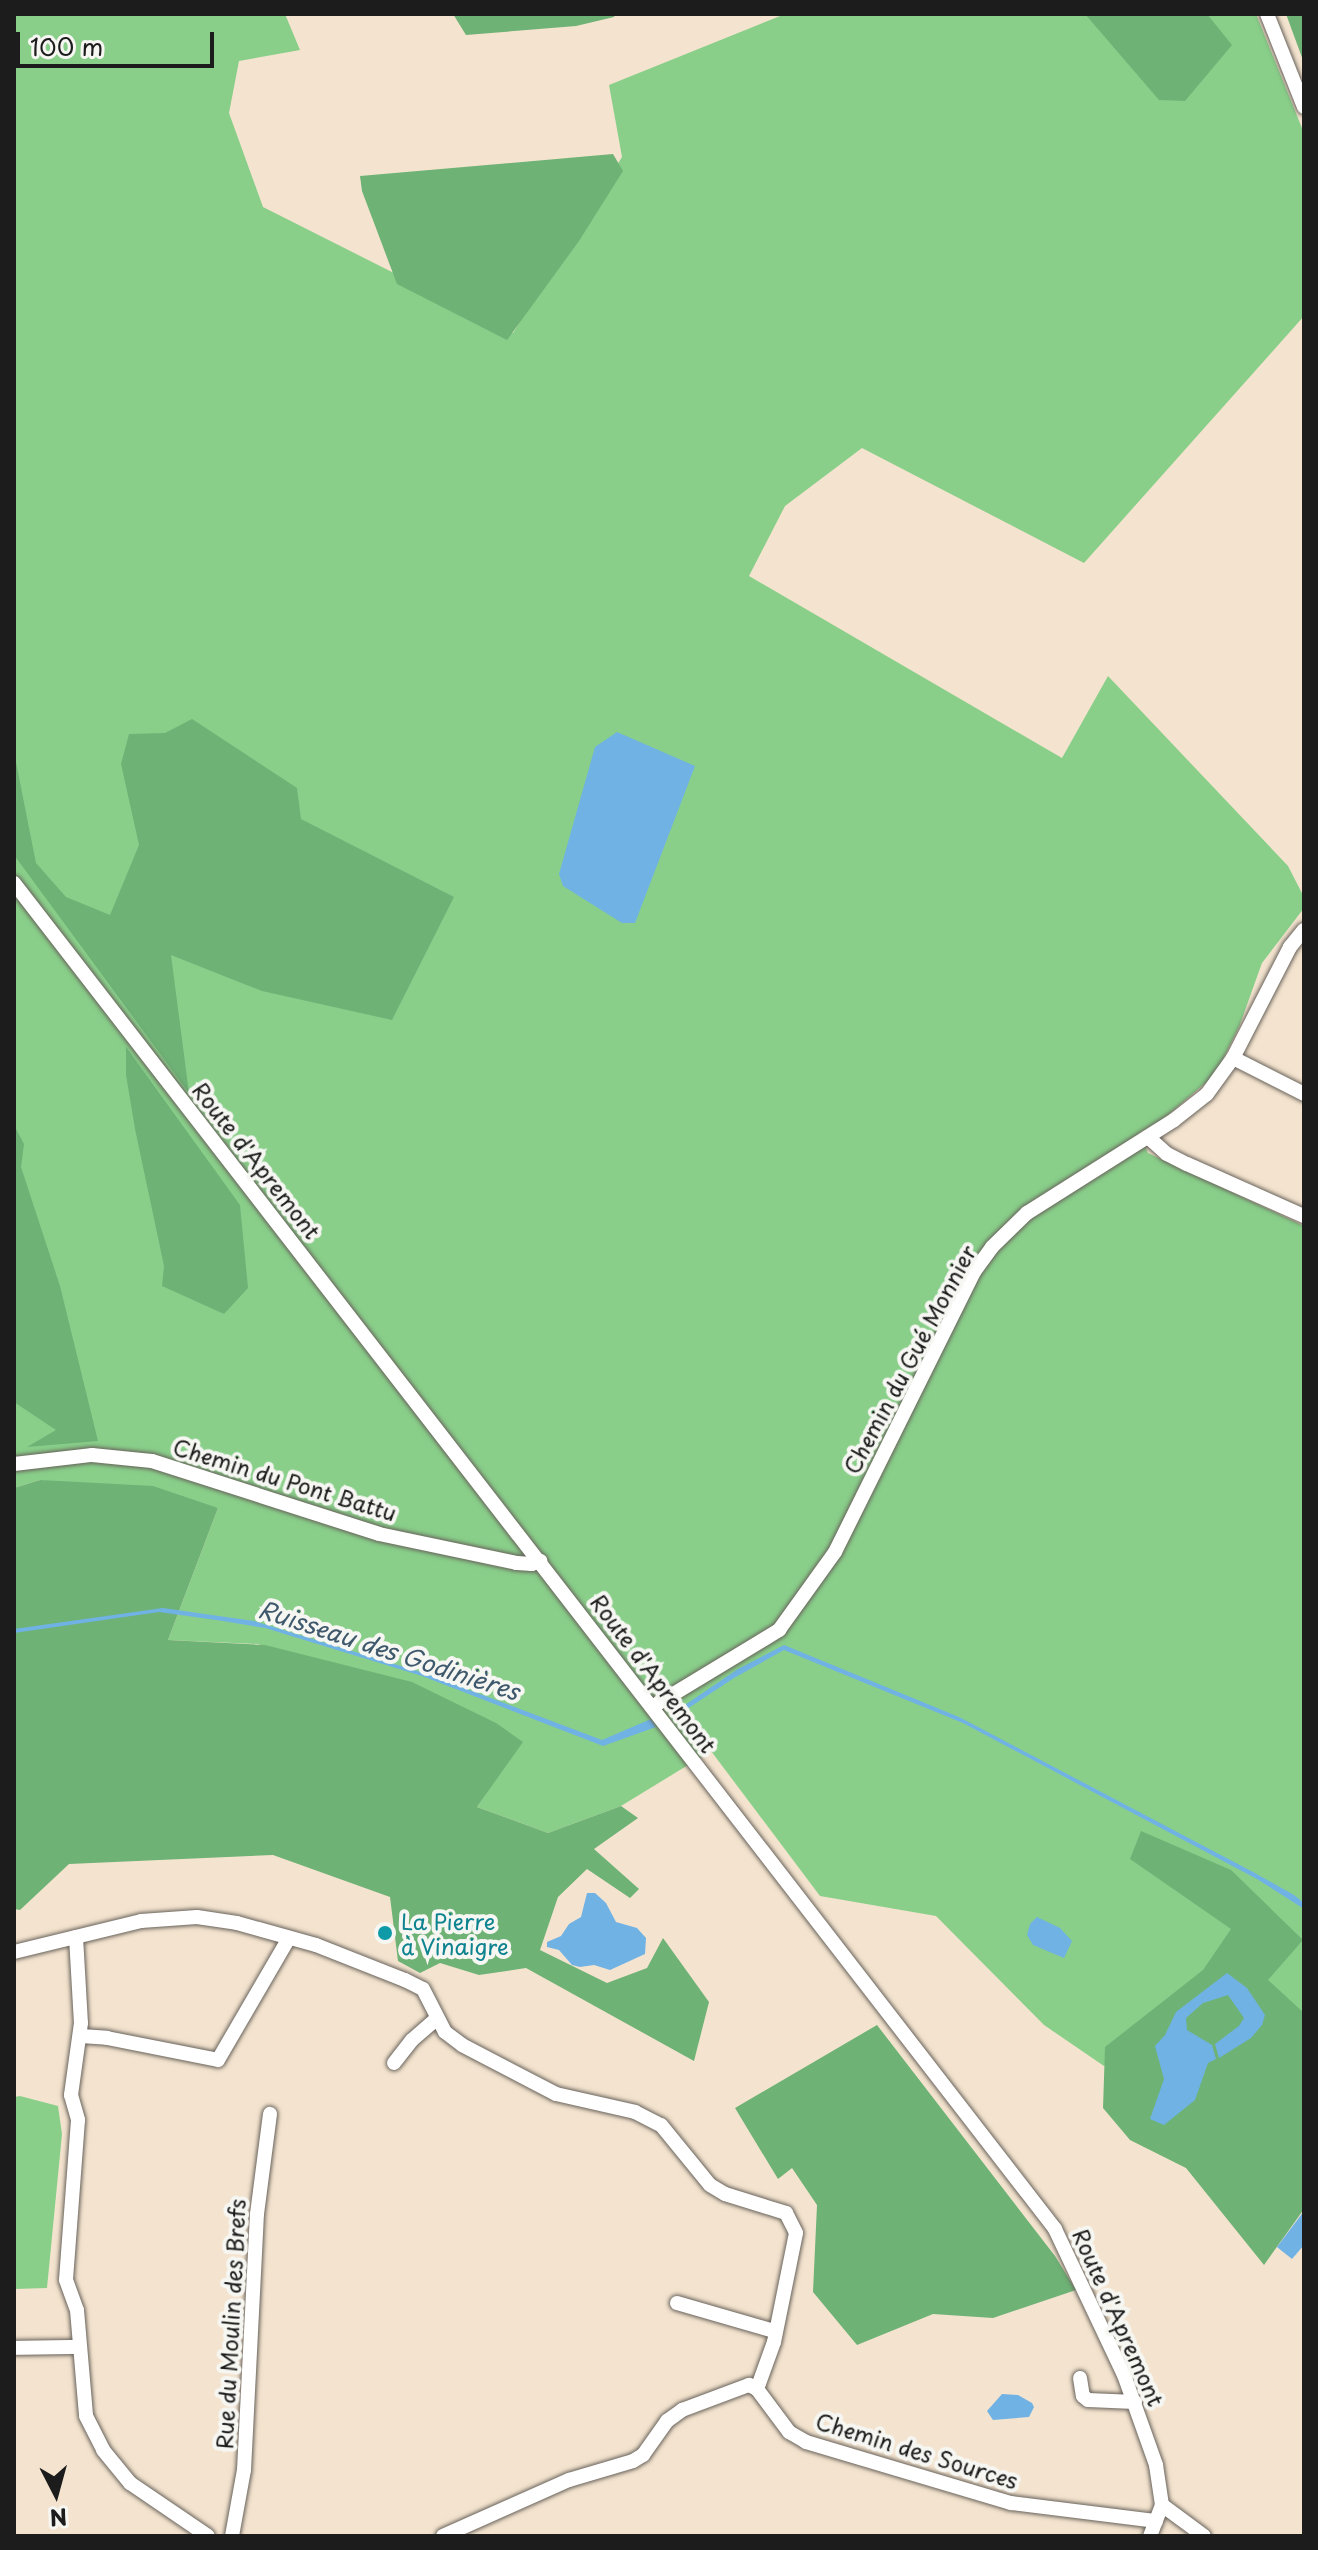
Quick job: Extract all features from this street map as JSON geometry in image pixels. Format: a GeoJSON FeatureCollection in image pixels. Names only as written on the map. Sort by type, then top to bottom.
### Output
{"type":"FeatureCollection","features":[{"type":"Feature","properties":{"kind":"street"},"geometry":{"type":"LineString","coordinates":[[1267,14],[1304,107]]}},
{"type":"Feature","properties":{"kind":"street","name":"Route d'Apremont"},"geometry":{"type":"LineString","coordinates":[[14,883],[1047,2217],[1072,2261],[1135,2402],[1156,2465],[1162,2505],[1150,2536]]}},
{"type":"Feature","properties":{"kind":"street","name":"Chemin du Gué Monnier"},"geometry":{"type":"LineString","coordinates":[[652,1707],[779,1630],[835,1552],[974,1272],[992,1247],[1027,1213],[1148,1137],[1200,1100],[1233,1058],[1290,947],[1304,930]]}},
{"type":"Feature","properties":{"kind":"street"},"geometry":{"type":"LineString","coordinates":[[1233,1058],[1304,1094]]}},
{"type":"Feature","properties":{"kind":"street"},"geometry":{"type":"LineString","coordinates":[[1148,1137],[1167,1154],[1304,1216]]}},
{"type":"Feature","properties":{"kind":"street","name":"Chemin du Pont Battu"},"geometry":{"type":"LineString","coordinates":[[14,1464],[92,1455],[152,1461],[379,1534],[517,1563],[540,1561]]}},
{"type":"Feature","properties":{"kind":"street"},"geometry":{"type":"LineString","coordinates":[[14,1952],[141,1921],[197,1917],[237,1923],[289,1938],[423,1989],[445,2032],[462,2045],[556,2094],[649,2118],[674,2137],[710,2185],[725,2194],[786,2213],[796,2233],[781,2315],[757,2389],[741,2385],[698,2402],[667,2421],[643,2455],[633,2461],[569,2480],[443,2536]]}},
{"type":"Feature","properties":{"kind":"street"},"geometry":{"type":"LineString","coordinates":[[76,1937],[81,2036],[71,2095],[78,2120],[66,2280],[77,2310],[86,2416],[103,2450],[130,2483],[208,2536]]}},
{"type":"Feature","properties":{"kind":"street"},"geometry":{"type":"LineString","coordinates":[[81,2036],[107,2038],[218,2060],[289,1938]]}},
{"type":"Feature","properties":{"kind":"street"},"geometry":{"type":"LineString","coordinates":[[394,2063],[412,2040],[437,2018]]}},
{"type":"Feature","properties":{"kind":"street","name":"Rue du Moulin des Brefs"},"geometry":{"type":"LineString","coordinates":[[232,2536],[244,2470],[260,2168],[270,2114]]}},
{"type":"Feature","properties":{"kind":"street"},"geometry":{"type":"LineString","coordinates":[[677,2303],[774,2331]]}},
{"type":"Feature","properties":{"kind":"street"},"geometry":{"type":"LineString","coordinates":[[14,2348],[79,2347]]}},
{"type":"Feature","properties":{"kind":"street"},"geometry":{"type":"LineString","coordinates":[[1080,2378],[1083,2396],[1088,2400],[1135,2402]]}},
{"type":"Feature","properties":{"kind":"street","name":"Chemin des Sources"},"geometry":{"type":"LineString","coordinates":[[757,2389],[789,2432],[806,2442],[1011,2503],[1156,2521]]}},
{"type":"Feature","properties":{"kind":"street"},"geometry":{"type":"LineString","coordinates":[[1162,2505],[1204,2536]]}},
{"type":"Feature","properties":{"kind":"green space"},"geometry":{"type":"Polygon","coordinates":[[[14,14],[285,14],[300,50],[239,61],[229,113],[263,207],[513,333],[622,157],[609,85],[785,14],[1256,14],[1304,133],[1304,316],[1084,563],[862,448],[785,506],[749,576],[1062,758],[1108,676],[1288,866],[1304,897],[1304,908],[1262,963],[1239,1027],[1215,1075],[1163,1119],[1139,1133],[1148,1153],[1304,1226],[1304,2015],[1236,1958],[1104,2066],[1044,2025],[936,1916],[820,1896],[711,1751],[621,1806],[548,1833],[477,1807],[522,1742],[258,1644],[168,1640],[218,1508],[40,1480],[14,1488],[14,14]]]}},
{"type":"Feature","properties":{"kind":"green space"},"geometry":{"type":"Polygon","coordinates":[[[453,14],[615,14],[614,17],[576,26],[466,35],[453,14]]]}},
{"type":"Feature","properties":{"kind":"green space"},"geometry":{"type":"Polygon","coordinates":[[[1085,14],[1207,14],[1232,45],[1185,101],[1159,100],[1085,14]]]}},
{"type":"Feature","properties":{"kind":"green space"},"geometry":{"type":"Polygon","coordinates":[[[1286,14],[1304,14],[1304,63],[1286,14]]]}},
{"type":"Feature","properties":{"kind":"green space"},"geometry":{"type":"Polygon","coordinates":[[[613,154],[623,171],[579,241],[507,340],[397,284],[362,191],[360,176],[613,154]]]}},
{"type":"Feature","properties":{"kind":"green space"},"geometry":{"type":"Polygon","coordinates":[[[192,719],[297,788],[301,819],[454,897],[392,1020],[262,991],[171,955],[189,1093],[14,855],[14,752],[36,863],[66,897],[110,915],[139,845],[121,764],[129,734],[165,733],[192,719]]]}},
{"type":"Feature","properties":{"kind":"green space"},"geometry":{"type":"Polygon","coordinates":[[[126,1047],[240,1205],[248,1288],[224,1314],[162,1286],[164,1266],[135,1129],[126,1075],[126,1047]]]}},
{"type":"Feature","properties":{"kind":"green space"},"geometry":{"type":"Polygon","coordinates":[[[14,1125],[24,1144],[21,1167],[60,1286],[98,1441],[27,1447],[56,1430],[14,1402],[14,1125]]]}},
{"type":"Feature","properties":{"kind":"green space"},"geometry":{"type":"Polygon","coordinates":[[[40,1480],[153,1486],[218,1508],[168,1640],[265,1645],[412,1682],[496,1723],[523,1742],[477,1807],[548,1833],[621,1806],[638,1818],[594,1849],[639,1889],[630,1898],[587,1869],[558,1897],[540,1950],[607,1983],[647,1968],[663,1938],[709,2002],[694,2061],[526,1968],[479,1975],[440,1963],[420,1973],[398,1961],[390,1897],[273,1855],[69,1864],[20,1910],[14,1909],[14,1488],[40,1480]]]}},
{"type":"Feature","properties":{"kind":"green space"},"geometry":{"type":"Polygon","coordinates":[[[1141,1831],[1231,1870],[1303,1940],[1268,1980],[1304,2013],[1304,2209],[1264,2265],[1186,2168],[1130,2140],[1103,2108],[1105,2047],[1203,1970],[1231,1929],[1130,1859],[1141,1831]]]}},
{"type":"Feature","properties":{"kind":"green space"},"geometry":{"type":"Polygon","coordinates":[[[877,2025],[1055,2256],[1076,2290],[993,2318],[933,2314],[857,2345],[813,2292],[817,2205],[792,2168],[778,2179],[735,2108],[877,2025]]]}},
{"type":"Feature","properties":{"kind":"green space"},"geometry":{"type":"Polygon","coordinates":[[[14,2097],[58,2106],[62,2134],[47,2288],[14,2289],[14,2097]]]}},
{"type":"Feature","properties":{"kind":"water"},"geometry":{"type":"Polygon","coordinates":[[[617,732],[695,766],[635,923],[622,923],[563,886],[559,874],[595,747],[617,732]]]}},
{"type":"Feature","properties":{"kind":"water"},"geometry":{"type":"Polygon","coordinates":[[[163,1608],[254,1621],[427,1674],[602,1740],[651,1719],[656,1727],[603,1746],[422,1676],[265,1628],[223,1621],[159,1612],[14,1633],[14,1629],[163,1608]]]}},
{"type":"Feature","properties":{"kind":"water"},"geometry":{"type":"Polygon","coordinates":[[[784,1645],[959,1717],[1253,1872],[1294,1895],[1304,1903],[1304,1909],[1257,1879],[963,1723],[784,1650],[687,1709],[675,1722],[672,1718],[676,1711],[738,1669],[784,1645]]]}},
{"type":"Feature","properties":{"kind":"water"},"geometry":{"type":"Polygon","coordinates":[[[587,1893],[595,1893],[606,1903],[616,1922],[637,1928],[646,1938],[645,1954],[610,1970],[594,1965],[572,1965],[559,1950],[547,1947],[547,1942],[561,1936],[569,1924],[581,1917],[587,1893]]]}},
{"type":"Feature","properties":{"kind":"water"},"geometry":{"type":"Polygon","coordinates":[[[1037,1917],[1060,1928],[1072,1941],[1064,1958],[1033,1945],[1027,1935],[1030,1924],[1037,1917]]]}},
{"type":"Feature","properties":{"kind":"water"},"geometry":{"type":"Polygon","coordinates":[[[1227,1973],[1247,1988],[1265,2015],[1262,2025],[1251,2038],[1219,2058],[1215,2044],[1239,2026],[1244,2018],[1228,1995],[1203,2003],[1186,2018],[1187,2030],[1212,2045],[1216,2059],[1208,2063],[1195,2100],[1164,2125],[1150,2119],[1164,2079],[1155,2046],[1165,2035],[1176,2012],[1227,1973]]]}},
{"type":"Feature","properties":{"kind":"water"},"geometry":{"type":"Polygon","coordinates":[[[1304,2211],[1304,2245],[1292,2259],[1277,2247],[1304,2211]]]}},
{"type":"Feature","properties":{"kind":"water"},"geometry":{"type":"Polygon","coordinates":[[[1002,2394],[1018,2395],[1032,2403],[1034,2407],[1029,2417],[993,2420],[987,2411],[1002,2394]]]}},
{"type":"Feature","properties":{"kind":"place","name":"La Pierre à Vinaigre"},"geometry":{"type":"Point","coordinates":[385,1933]}},
{"type":"Feature","properties":{"kind":"water label","name":"Ruisseau des Godinières"},"geometry":{"type":"Point","coordinates":[389,1650]}}]}
